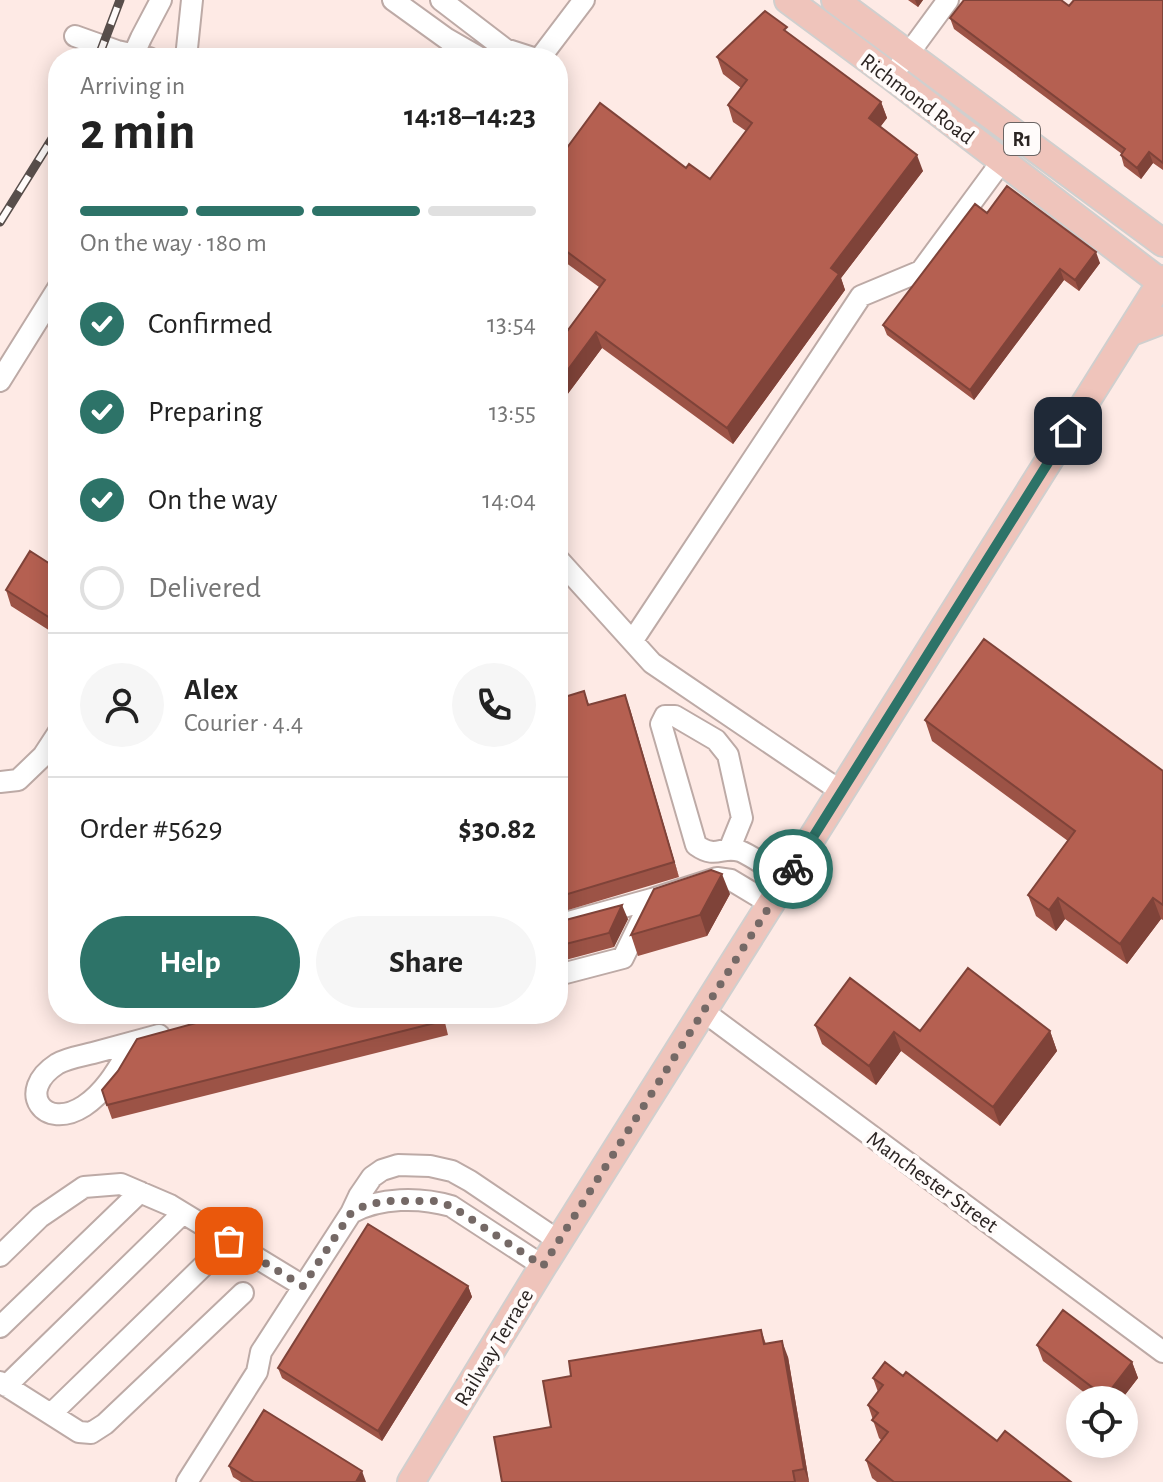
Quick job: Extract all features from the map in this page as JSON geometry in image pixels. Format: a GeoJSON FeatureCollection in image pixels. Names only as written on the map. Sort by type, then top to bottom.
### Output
{"type":"FeatureCollection","features":[{"type":"Feature","properties":{"kind":"main road","name":"Richmond Road"},"geometry":{"type":"LineString","coordinates":[[788,0],[1162,282]]}},
{"type":"Feature","properties":{"kind":"main road","name":"Richmond Road"},"geometry":{"type":"LineString","coordinates":[[835,0],[1163,243]]}},
{"type":"Feature","properties":{"kind":"main road"},"geometry":{"type":"LineString","coordinates":[[1136,223],[1163,216]]}},
{"type":"Feature","properties":{"kind":"main road"},"geometry":{"type":"LineString","coordinates":[[1123,253],[1133,267],[1139,292],[1133,328],[1163,320]]}},
{"type":"Feature","properties":{"kind":"main road","name":"Railway Terrace"},"geometry":{"type":"LineString","coordinates":[[411,1482],[543,1266],[1162,282]]}},
{"type":"Feature","properties":{"kind":"street"},"geometry":{"type":"LineString","coordinates":[[142,48],[161,0]]}},
{"type":"Feature","properties":{"kind":"street"},"geometry":{"type":"LineString","coordinates":[[187,48],[192,0]]}},
{"type":"Feature","properties":{"kind":"street"},"geometry":{"type":"LineString","coordinates":[[393,0],[463,48]]}},
{"type":"Feature","properties":{"kind":"street"},"geometry":{"type":"LineString","coordinates":[[441,0],[504,48]]}},
{"type":"Feature","properties":{"kind":"street"},"geometry":{"type":"LineString","coordinates":[[548,48],[584,0]]}},
{"type":"Feature","properties":{"kind":"street"},"geometry":{"type":"LineString","coordinates":[[892,77],[948,0]]}},
{"type":"Feature","properties":{"kind":"street"},"geometry":{"type":"LineString","coordinates":[[75,36],[109,48]]}},
{"type":"Feature","properties":{"kind":"street"},"geometry":{"type":"LineString","coordinates":[[633,640],[861,296],[921,271],[1002,161]]}},
{"type":"Feature","properties":{"kind":"street"},"geometry":{"type":"LineString","coordinates":[[0,381],[48,304]]}},
{"type":"Feature","properties":{"kind":"street"},"geometry":{"type":"LineString","coordinates":[[568,570],[652,663],[842,792]]}},
{"type":"Feature","properties":{"kind":"street"},"geometry":{"type":"LineString","coordinates":[[729,850],[742,818],[728,755],[716,740],[675,716],[665,716],[661,724],[696,845],[712,853],[740,851],[787,879]]}},
{"type":"Feature","properties":{"kind":"street"},"geometry":{"type":"LineString","coordinates":[[0,782],[18,780],[48,748]]}},
{"type":"Feature","properties":{"kind":"street"},"geometry":{"type":"LineString","coordinates":[[568,922],[717,878],[731,880],[771,904]]}},
{"type":"Feature","properties":{"kind":"street"},"geometry":{"type":"LineString","coordinates":[[568,972],[623,958],[652,899]]}},
{"type":"Feature","properties":{"kind":"street","name":"Manchester Street"},"geometry":{"type":"LineString","coordinates":[[703,1011],[1163,1352]]}},
{"type":"Feature","properties":{"kind":"street"},"geometry":{"type":"LineString","coordinates":[[134,1042],[99,1094],[83,1107],[60,1116],[47,1113],[40,1106],[36,1093],[38,1084],[46,1072],[61,1062],[134,1042],[178,1030]]}},
{"type":"Feature","properties":{"kind":"street"},"geometry":{"type":"LineString","coordinates":[[187,1482],[257,1372],[261,1352],[359,1196],[372,1177],[382,1170],[398,1165],[430,1166],[452,1171],[559,1241]]}},
{"type":"Feature","properties":{"kind":"street"},"geometry":{"type":"LineString","coordinates":[[0,1256],[40,1217],[84,1187],[121,1184],[170,1205],[303,1286]]}},
{"type":"Feature","properties":{"kind":"street"},"geometry":{"type":"LineString","coordinates":[[0,1327],[140,1192]]}},
{"type":"Feature","properties":{"kind":"street"},"geometry":{"type":"LineString","coordinates":[[351,1213],[366,1205],[387,1201],[434,1201],[451,1206],[543,1266]]}},
{"type":"Feature","properties":{"kind":"street"},"geometry":{"type":"LineString","coordinates":[[183,1213],[3,1384],[79,1432],[91,1433],[105,1424],[243,1293]]}},
{"type":"Feature","properties":{"kind":"street"},"geometry":{"type":"LineString","coordinates":[[51,1414],[229,1241]]}},
{"type":"Feature","properties":{"kind":"building"},"geometry":{"type":"Polygon","coordinates":[[[964,0],[1061,0],[1069,6],[1074,0],[1163,0],[1163,163],[1149,152],[1137,168],[1121,155],[1125,149],[950,18],[964,0]]]}},
{"type":"Feature","properties":{"kind":"building"},"geometry":{"type":"Polygon","coordinates":[[[765,11],[787,27],[784,30],[881,102],[869,118],[917,155],[831,268],[839,274],[727,428],[596,332],[568,370],[568,330],[605,280],[568,252],[568,146],[600,103],[686,168],[689,164],[710,179],[752,123],[728,105],[747,80],[717,57],[765,11]]]}},
{"type":"Feature","properties":{"kind":"building"},"geometry":{"type":"Polygon","coordinates":[[[1007,186],[1096,252],[1075,280],[1060,269],[970,390],[883,325],[975,204],[987,213],[1007,186]]]}},
{"type":"Feature","properties":{"kind":"building"},"geometry":{"type":"Polygon","coordinates":[[[30,551],[48,563],[48,617],[6,590],[30,551]]]}},
{"type":"Feature","properties":{"kind":"building"},"geometry":{"type":"Polygon","coordinates":[[[984,639],[1163,771],[1163,905],[1153,898],[1120,944],[1058,898],[1049,910],[1028,895],[1075,831],[925,720],[984,639]]]}},
{"type":"Feature","properties":{"kind":"building"},"geometry":{"type":"Polygon","coordinates":[[[584,691],[588,705],[625,695],[674,862],[568,894],[568,696],[584,691]]]}},
{"type":"Feature","properties":{"kind":"building"},"geometry":{"type":"Polygon","coordinates":[[[711,870],[722,874],[700,915],[631,935],[654,889],[711,870]]]}},
{"type":"Feature","properties":{"kind":"building"},"geometry":{"type":"Polygon","coordinates":[[[622,905],[609,933],[568,943],[568,919],[622,905]]]}},
{"type":"Feature","properties":{"kind":"building"},"geometry":{"type":"Polygon","coordinates":[[[968,968],[1050,1031],[993,1107],[894,1032],[869,1066],[815,1025],[850,978],[920,1031],[968,968]]]}},
{"type":"Feature","properties":{"kind":"building"},"geometry":{"type":"Polygon","coordinates":[[[192,1024],[431,1024],[107,1105],[102,1090],[118,1071],[137,1039],[192,1024]]]}},
{"type":"Feature","properties":{"kind":"building"},"geometry":{"type":"Polygon","coordinates":[[[368,1224],[468,1286],[378,1431],[278,1368],[368,1224]]]}},
{"type":"Feature","properties":{"kind":"building"},"geometry":{"type":"Polygon","coordinates":[[[1063,1310],[1132,1362],[1113,1386],[1091,1386],[1037,1345],[1063,1310]]]}},
{"type":"Feature","properties":{"kind":"building"},"geometry":{"type":"Polygon","coordinates":[[[761,1330],[764,1344],[782,1341],[804,1469],[793,1471],[795,1482],[502,1482],[494,1437],[551,1427],[543,1381],[571,1376],[569,1361],[761,1330]]]}},
{"type":"Feature","properties":{"kind":"building"},"geometry":{"type":"Polygon","coordinates":[[[885,1362],[903,1376],[906,1372],[997,1441],[1005,1431],[1071,1482],[894,1482],[866,1460],[888,1432],[872,1420],[878,1413],[868,1405],[883,1385],[873,1378],[885,1362]]]}},
{"type":"Feature","properties":{"kind":"building"},"geometry":{"type":"Polygon","coordinates":[[[264,1410],[362,1471],[356,1482],[254,1482],[229,1466],[264,1410]]]}},
{"type":"Feature","properties":{"kind":"railway"},"geometry":{"type":"LineString","coordinates":[[102,48],[120,0]]}},
{"type":"Feature","properties":{"kind":"railway"},"geometry":{"type":"LineString","coordinates":[[0,222],[48,145]]}},
{"type":"Feature","properties":{"kind":"way so far"},"geometry":{"type":"LineString","coordinates":[[229,1241],[303,1286],[351,1213],[366,1205],[387,1201],[434,1201],[451,1206],[543,1266],[793,869]]}},
{"type":"Feature","properties":{"kind":"route"},"geometry":{"type":"LineString","coordinates":[[793,869],[1068,431]]}}]}
